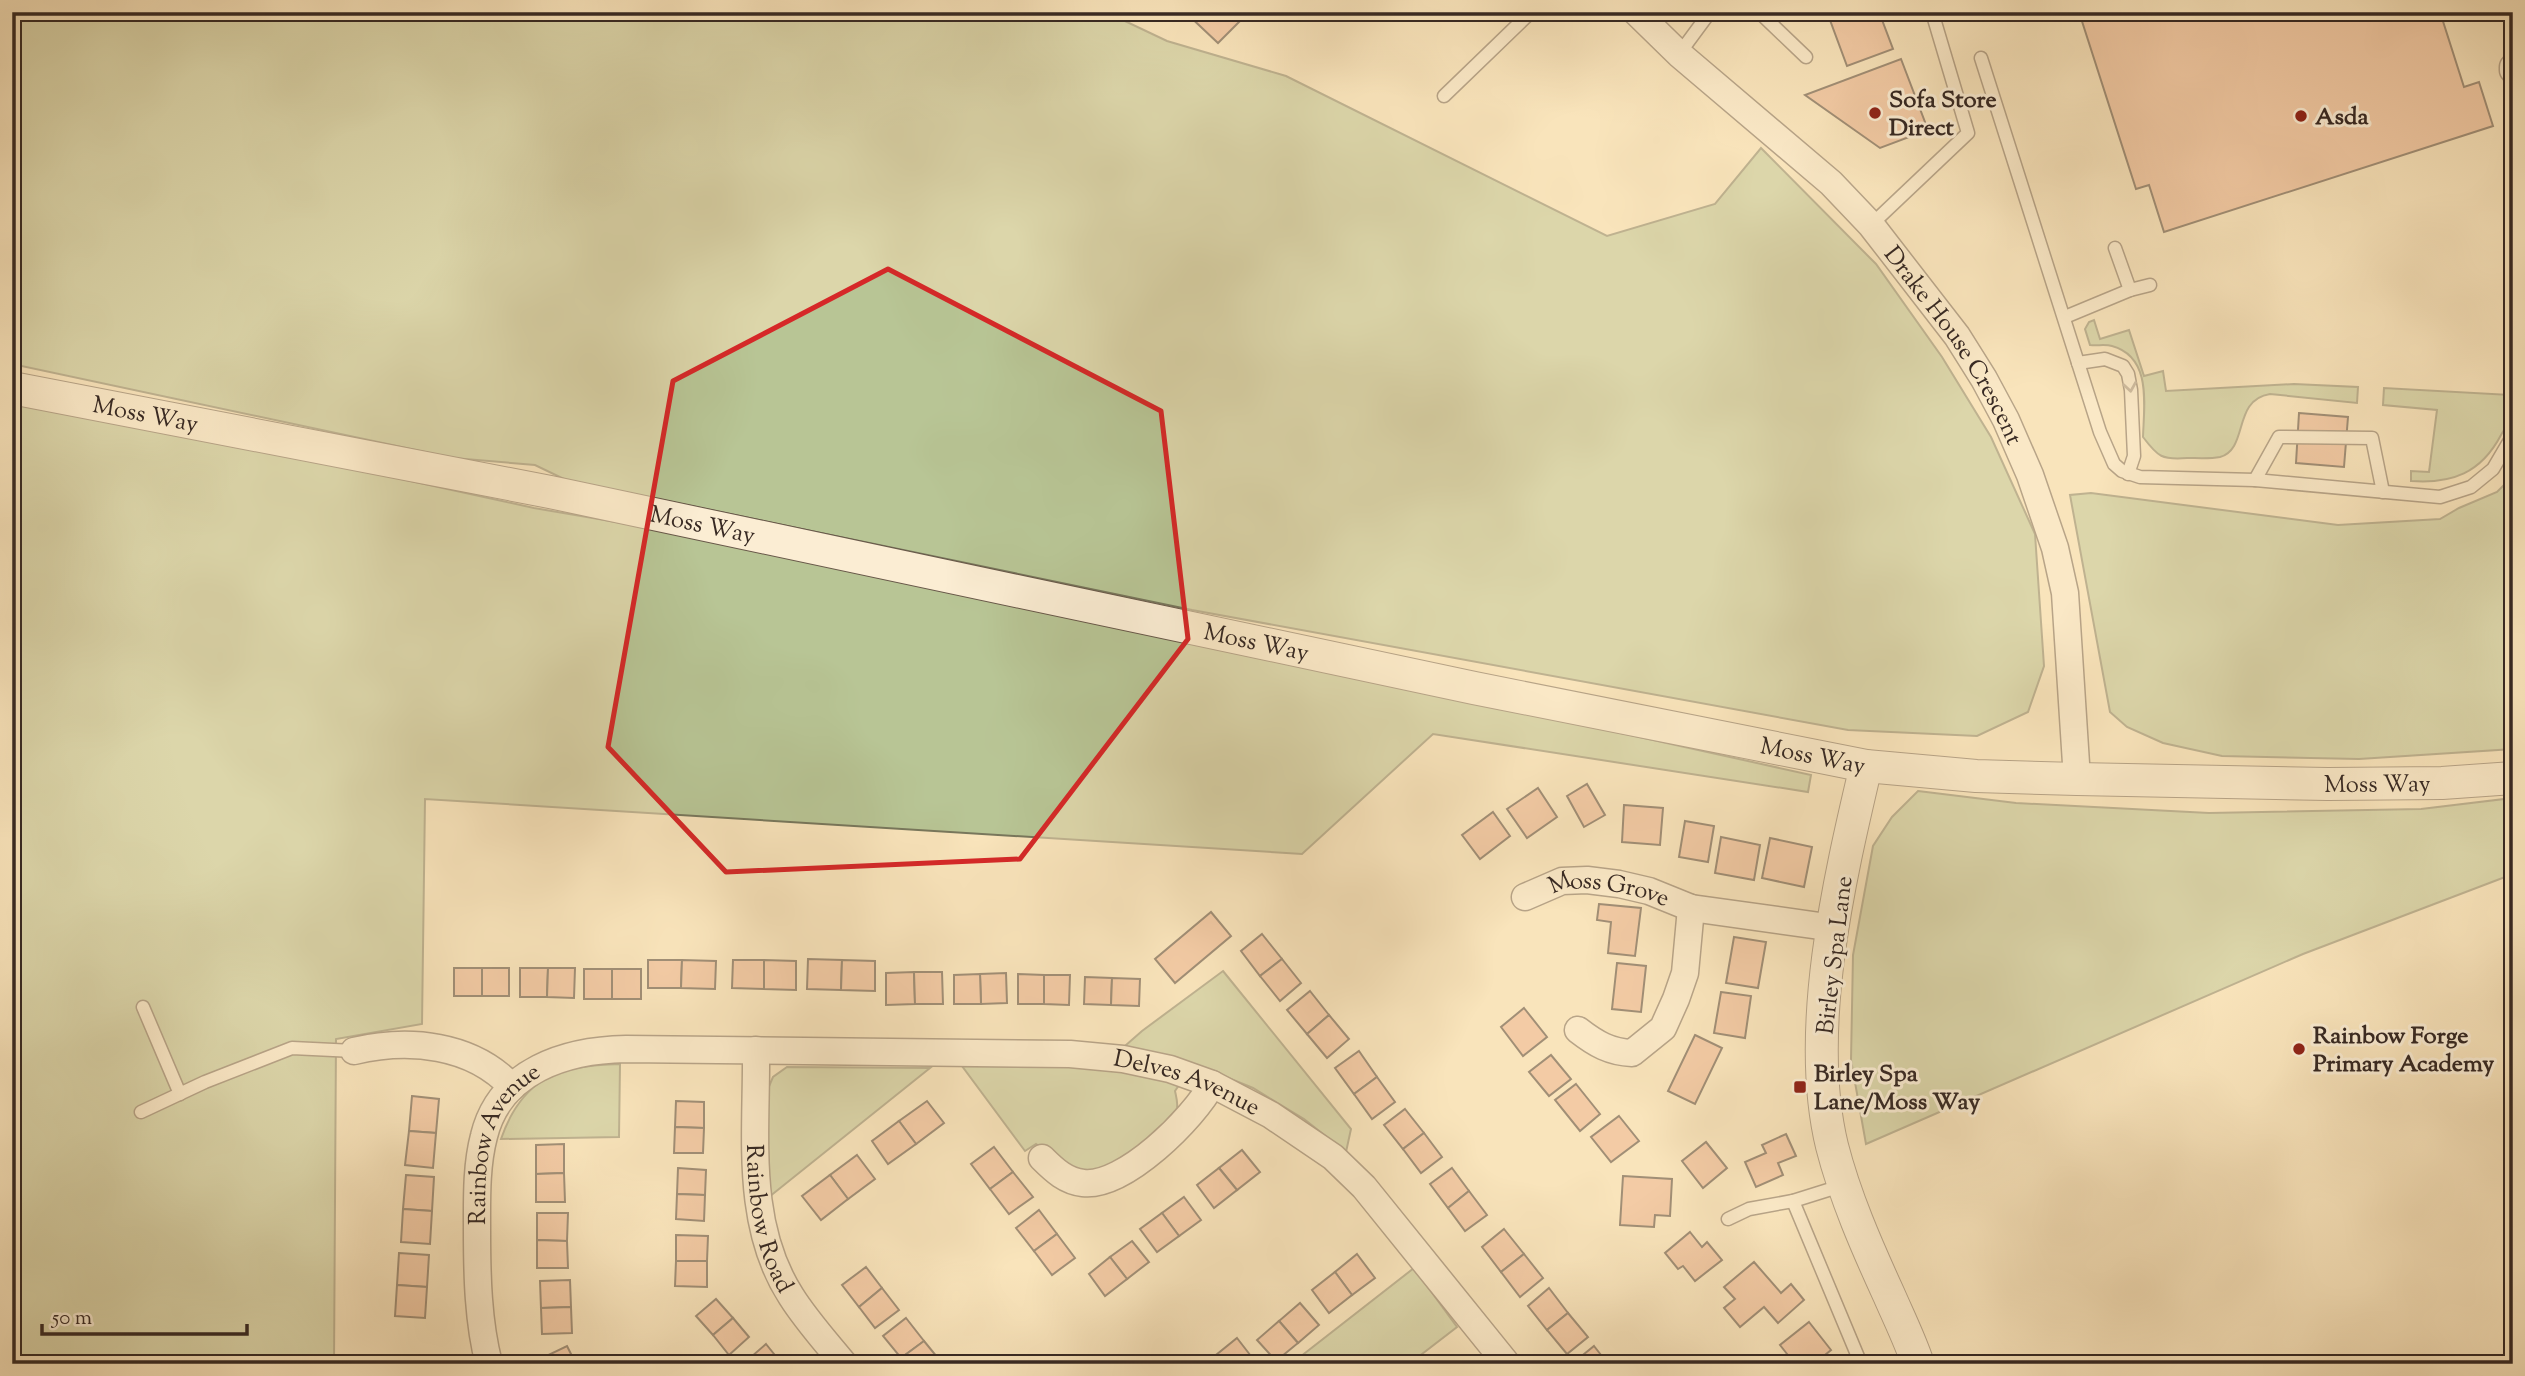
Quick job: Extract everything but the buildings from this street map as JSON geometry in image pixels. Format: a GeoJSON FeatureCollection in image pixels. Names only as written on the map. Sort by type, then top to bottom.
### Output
{"type":"FeatureCollection","features":[{"type":"Feature","properties":{"kind":"street","name":"Drake House Crescent"},"geometry":{"type":"LineString","coordinates":[[1636,12],[1679,54],[1831,183],[1871,225],[1971,358],[2006,421],[2055,548],[2065,593],[2077,779]]}},
{"type":"Feature","properties":{"kind":"street","name":"Moss Way"},"geometry":{"type":"LineString","coordinates":[[12,388],[550,492],[1460,685],[1866,766],[1976,776],[2328,784],[2442,783],[2513,778]]}},
{"type":"Feature","properties":{"kind":"street","name":"Birley Spa Lane"},"geometry":{"type":"LineString","coordinates":[[1866,766],[1851,832],[1823,1003],[1822,1065],[1825,1104],[1832,1145],[1844,1185],[1919,1364]]}},
{"type":"Feature","properties":{"kind":"street","name":"Moss Grove"},"geometry":{"type":"LineString","coordinates":[[1525,897],[1562,881],[1587,880],[1649,891],[1691,908],[1834,928]]}},
{"type":"Feature","properties":{"kind":"street","name":"Moss Grove"},"geometry":{"type":"LineString","coordinates":[[1578,1030],[1595,1043],[1615,1052],[1632,1053],[1663,1028],[1685,973],[1691,908]]}},
{"type":"Feature","properties":{"kind":"street"},"geometry":{"type":"LineString","coordinates":[[354,1051],[377,1045],[414,1045],[467,1055],[486,1064],[512,1087]]}},
{"type":"Feature","properties":{"kind":"street","name":"Rainbow Avenue"},"geometry":{"type":"LineString","coordinates":[[489,1364],[481,1309],[477,1244],[478,1191],[484,1136],[501,1098],[536,1069],[569,1055],[597,1049],[756,1050]]}},
{"type":"Feature","properties":{"kind":"street","name":"Delves Avenue"},"geometry":{"type":"LineString","coordinates":[[756,1050],[1070,1054],[1123,1059],[1170,1069],[1212,1084],[1271,1115],[1333,1157],[1364,1188],[1507,1364]]}},
{"type":"Feature","properties":{"kind":"street","name":"Rainbow Road"},"geometry":{"type":"LineString","coordinates":[[756,1050],[757,1200],[766,1243],[791,1296],[844,1364]]}},
{"type":"Feature","properties":{"kind":"street"},"geometry":{"type":"LineString","coordinates":[[1042,1158],[1069,1181],[1086,1184],[1106,1182],[1165,1142],[1192,1114],[1212,1084]]}},
{"type":"Feature","properties":{"kind":"lane"},"geometry":{"type":"LineString","coordinates":[[1444,96],[1531,12]]}},
{"type":"Feature","properties":{"kind":"lane"},"geometry":{"type":"LineString","coordinates":[[1679,54],[1710,12]]}},
{"type":"Feature","properties":{"kind":"lane"},"geometry":{"type":"LineString","coordinates":[[1759,12],[1806,57]]}},
{"type":"Feature","properties":{"kind":"lane"},"geometry":{"type":"LineString","coordinates":[[1871,225],[1968,133],[1932,12]]}},
{"type":"Feature","properties":{"kind":"lane"},"geometry":{"type":"LineString","coordinates":[[1981,58],[2113,464],[2128,474],[2140,477],[2255,480],[2440,497],[2471,486],[2493,470],[2513,435]]}},
{"type":"Feature","properties":{"kind":"lane"},"geometry":{"type":"LineString","coordinates":[[2115,248],[2130,290]]}},
{"type":"Feature","properties":{"kind":"lane"},"geometry":{"type":"LineString","coordinates":[[2065,317],[2130,290],[2150,285]]}},
{"type":"Feature","properties":{"kind":"lane"},"geometry":{"type":"LineString","coordinates":[[2078,363],[2105,359],[2115,362],[2123,366],[2131,381],[2134,456],[2128,474]]}},
{"type":"Feature","properties":{"kind":"lane"},"geometry":{"type":"LineString","coordinates":[[2255,480],[2279,438],[2372,438],[2383,492]]}},
{"type":"Feature","properties":{"kind":"lane"},"geometry":{"type":"LineString","coordinates":[[143,1007],[180,1094]]}},
{"type":"Feature","properties":{"kind":"lane"},"geometry":{"type":"LineString","coordinates":[[141,1112],[292,1048],[354,1051]]}},
{"type":"Feature","properties":{"kind":"lane"},"geometry":{"type":"LineString","coordinates":[[1728,1219],[1749,1209],[1793,1201],[1844,1185]]}},
{"type":"Feature","properties":{"kind":"lane"},"geometry":{"type":"LineString","coordinates":[[1793,1201],[1861,1364]]}},
{"type":"Feature","properties":{"kind":"highlighted area"},"geometry":{"type":"Polygon","coordinates":[[[888,269],[1161,411],[1188,639],[1020,859],[726,872],[608,747],[673,381],[888,269]]]}},
{"type":"Feature","properties":{"kind":"green space"},"geometry":{"type":"Polygon","coordinates":[[[12,12],[1106,12],[1167,41],[1286,76],[1607,236],[1715,204],[1761,148],[1876,264],[1942,357],[1991,437],[2035,534],[2044,666],[2028,712],[1977,736],[1848,730],[1192,610],[566,480],[535,465],[453,458],[12,364],[12,12]]]}},
{"type":"Feature","properties":{"kind":"green space"},"geometry":{"type":"Polygon","coordinates":[[[2094,320],[2100,339],[2129,330],[2144,376],[2163,371],[2166,391],[2294,384],[2358,387],[2357,403],[2270,394],[2258,398],[2250,405],[2235,445],[2229,452],[2212,458],[2166,458],[2157,453],[2143,437],[2144,397],[2140,371],[2134,360],[2125,352],[2109,345],[2090,345],[2085,329],[2089,322],[2094,320]]]}},
{"type":"Feature","properties":{"kind":"green space"},"geometry":{"type":"Polygon","coordinates":[[[2511,373],[2512,414],[2484,459],[2475,467],[2452,478],[2411,481],[2411,471],[2429,472],[2437,410],[2383,405],[2384,388],[2510,395],[2511,373]]]}},
{"type":"Feature","properties":{"kind":"green space"},"geometry":{"type":"Polygon","coordinates":[[[12,400],[534,508],[768,548],[1238,648],[1811,775],[1808,792],[1433,734],[1302,854],[425,799],[422,1024],[336,1039],[334,1364],[12,1364],[12,400]]]}},
{"type":"Feature","properties":{"kind":"green space"},"geometry":{"type":"Polygon","coordinates":[[[2513,476],[2513,749],[2359,759],[2222,756],[2163,743],[2127,727],[2110,712],[2070,495],[2091,493],[2338,525],[2440,519],[2497,492],[2513,476]]]}},
{"type":"Feature","properties":{"kind":"green space"},"geometry":{"type":"Polygon","coordinates":[[[1918,791],[2016,803],[2209,813],[2421,809],[2513,798],[2513,874],[2303,954],[1866,1144],[1851,1060],[1853,955],[1873,846],[1892,817],[1918,791]]]}},
{"type":"Feature","properties":{"kind":"green space"},"geometry":{"type":"Polygon","coordinates":[[[1223,971],[1351,1129],[1346,1152],[1304,1119],[1253,1088],[1194,1064],[1175,1091],[1177,1108],[1164,1127],[1139,1146],[1089,1176],[1070,1169],[1036,1144],[1025,1151],[962,1066],[1101,1067],[1142,1031],[1223,971]]]}},
{"type":"Feature","properties":{"kind":"green space"},"geometry":{"type":"Polygon","coordinates":[[[620,1064],[619,1137],[501,1139],[520,1102],[546,1079],[579,1068],[620,1064]]]}},
{"type":"Feature","properties":{"kind":"green space"},"geometry":{"type":"Polygon","coordinates":[[[787,1067],[930,1068],[769,1197],[767,1091],[773,1077],[787,1067]]]}},
{"type":"Feature","properties":{"kind":"green space"},"geometry":{"type":"Polygon","coordinates":[[[1414,1268],[1457,1327],[1409,1364],[1291,1364],[1414,1268]]]}},
{"type":"Feature","properties":{"kind":"place","name":"Sofa Store Direct"},"geometry":{"type":"Point","coordinates":[1875,113]}},
{"type":"Feature","properties":{"kind":"place","name":"Asda"},"geometry":{"type":"Point","coordinates":[2301,116]}},
{"type":"Feature","properties":{"kind":"place","name":"Rainbow Forge Primary Academy"},"geometry":{"type":"Point","coordinates":[2299,1049]}},
{"type":"Feature","properties":{"kind":"place","name":"Birley Spa Lane/Moss Way"},"geometry":{"type":"Point","coordinates":[1800,1087]}}]}
